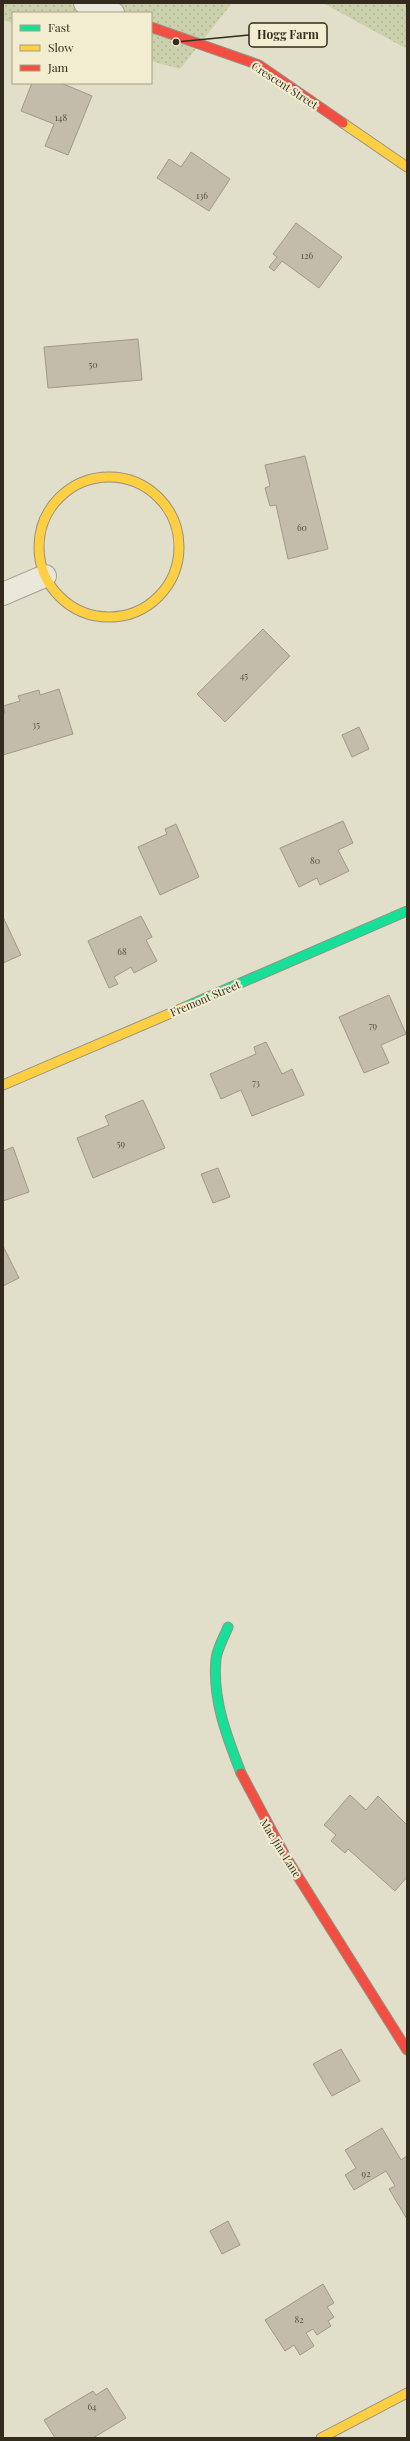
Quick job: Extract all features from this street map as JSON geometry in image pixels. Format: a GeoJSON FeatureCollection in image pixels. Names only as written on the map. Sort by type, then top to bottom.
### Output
{"type":"FeatureCollection","features":[{"type":"Feature","properties":{"kind":"street"},"geometry":{"type":"LineString","coordinates":[[85,3],[110,12]]}},
{"type":"Feature","properties":{"kind":"street","name":"Crescent Street"},"geometry":{"type":"LineString","coordinates":[[152,27],[258,65],[407,167]]}},
{"type":"Feature","properties":{"kind":"street"},"geometry":{"type":"LineString","coordinates":[[99,479],[127,480],[153,493],[171,515],[179,544],[174,572],[167,586],[157,597],[133,613],[118,617],[88,614],[63,600],[45,576],[39,548],[40,534],[52,508],[72,488],[99,479]]}},
{"type":"Feature","properties":{"kind":"street"},"geometry":{"type":"LineString","coordinates":[[3,594],[45,576]]}},
{"type":"Feature","properties":{"kind":"street","name":"Fremont Street"},"geometry":{"type":"LineString","coordinates":[[3,1085],[407,911]]}},
{"type":"Feature","properties":{"kind":"street","name":"Mae Jim Lane"},"geometry":{"type":"LineString","coordinates":[[228,1627],[216,1652],[214,1684],[232,1751],[261,1818],[407,2050]]}},
{"type":"Feature","properties":{"kind":"street"},"geometry":{"type":"LineString","coordinates":[[321,2438],[407,2393]]}},
{"type":"Feature","properties":{"kind":"green space"},"geometry":{"type":"Polygon","coordinates":[[[3,3],[232,3],[180,69],[152,61],[152,12],[12,12],[12,23],[3,20],[3,3]]]}},
{"type":"Feature","properties":{"kind":"green space"},"geometry":{"type":"Polygon","coordinates":[[[323,3],[407,3],[407,49],[323,3]]]}},
{"type":"Feature","properties":{"kind":"building"},"geometry":{"type":"Polygon","coordinates":[[[32,84],[63,84],[92,96],[68,155],[45,146],[54,124],[21,111],[32,84]]]}},
{"type":"Feature","properties":{"kind":"building"},"geometry":{"type":"Polygon","coordinates":[[[191,152],[230,179],[209,211],[157,178],[169,159],[181,167],[191,152]]]}},
{"type":"Feature","properties":{"kind":"building"},"geometry":{"type":"Polygon","coordinates":[[[296,223],[342,257],[319,288],[282,261],[274,271],[269,267],[277,257],[273,254],[296,223]]]}},
{"type":"Feature","properties":{"kind":"building"},"geometry":{"type":"Polygon","coordinates":[[[138,339],[142,380],[48,388],[44,347],[138,339]]]}},
{"type":"Feature","properties":{"kind":"building"},"geometry":{"type":"Polygon","coordinates":[[[305,456],[328,549],[288,559],[276,505],[270,506],[265,488],[270,486],[265,465],[305,456]]]}},
{"type":"Feature","properties":{"kind":"building"},"geometry":{"type":"Polygon","coordinates":[[[263,629],[290,656],[225,722],[197,694],[263,629]]]}},
{"type":"Feature","properties":{"kind":"building"},"geometry":{"type":"Polygon","coordinates":[[[59,689],[73,734],[3,755],[3,714],[5,713],[3,706],[20,701],[18,696],[39,690],[40,695],[59,689]]]}},
{"type":"Feature","properties":{"kind":"building"},"geometry":{"type":"Polygon","coordinates":[[[359,727],[369,749],[352,757],[342,735],[359,727]]]}},
{"type":"Feature","properties":{"kind":"building"},"geometry":{"type":"Polygon","coordinates":[[[343,821],[353,843],[338,850],[349,871],[320,885],[317,878],[299,887],[280,848],[343,821]]]}},
{"type":"Feature","properties":{"kind":"building"},"geometry":{"type":"Polygon","coordinates":[[[176,824],[199,877],[160,895],[138,847],[167,834],[165,829],[176,824]]]}},
{"type":"Feature","properties":{"kind":"building"},"geometry":{"type":"Polygon","coordinates":[[[141,916],[152,937],[146,940],[157,961],[134,973],[131,967],[114,977],[118,984],[109,988],[88,941],[141,916]]]}},
{"type":"Feature","properties":{"kind":"building"},"geometry":{"type":"Polygon","coordinates":[[[3,917],[21,955],[3,963],[3,917]]]}},
{"type":"Feature","properties":{"kind":"building"},"geometry":{"type":"Polygon","coordinates":[[[389,995],[406,1034],[381,1045],[389,1063],[364,1073],[339,1017],[389,995]]]}},
{"type":"Feature","properties":{"kind":"building"},"geometry":{"type":"Polygon","coordinates":[[[266,1042],[282,1074],[292,1069],[304,1095],[252,1116],[241,1090],[221,1099],[210,1074],[256,1054],[254,1047],[266,1042]]]}},
{"type":"Feature","properties":{"kind":"building"},"geometry":{"type":"Polygon","coordinates":[[[143,1100],[165,1148],[93,1178],[77,1138],[109,1125],[105,1116],[143,1100]]]}},
{"type":"Feature","properties":{"kind":"building"},"geometry":{"type":"Polygon","coordinates":[[[13,1147],[29,1192],[3,1201],[3,1151],[13,1147]]]}},
{"type":"Feature","properties":{"kind":"building"},"geometry":{"type":"Polygon","coordinates":[[[218,1168],[230,1197],[213,1203],[201,1174],[218,1168]]]}},
{"type":"Feature","properties":{"kind":"building"},"geometry":{"type":"Polygon","coordinates":[[[3,1246],[19,1278],[3,1286],[3,1246]]]}},
{"type":"Feature","properties":{"kind":"building"},"geometry":{"type":"Polygon","coordinates":[[[350,1795],[366,1810],[378,1796],[407,1825],[407,1877],[395,1891],[348,1849],[345,1853],[331,1841],[336,1835],[324,1825],[350,1795]]]}},
{"type":"Feature","properties":{"kind":"building"},"geometry":{"type":"Polygon","coordinates":[[[341,2049],[360,2081],[332,2096],[313,2064],[341,2049]]]}},
{"type":"Feature","properties":{"kind":"building"},"geometry":{"type":"Polygon","coordinates":[[[382,2128],[401,2160],[407,2156],[407,2219],[389,2189],[395,2186],[386,2171],[354,2190],[345,2175],[356,2168],[345,2150],[382,2128]]]}},
{"type":"Feature","properties":{"kind":"building"},"geometry":{"type":"Polygon","coordinates":[[[228,2221],[240,2245],[222,2254],[210,2231],[228,2221]]]}},
{"type":"Feature","properties":{"kind":"building"},"geometry":{"type":"Polygon","coordinates":[[[323,2284],[334,2303],[327,2307],[334,2317],[328,2321],[331,2326],[317,2335],[313,2329],[306,2333],[314,2346],[300,2355],[294,2345],[285,2351],[265,2320],[323,2284]]]}},
{"type":"Feature","properties":{"kind":"building"},"geometry":{"type":"Polygon","coordinates":[[[107,2388],[126,2418],[93,2438],[55,2438],[44,2420],[93,2391],[96,2395],[107,2388]]]}},
{"type":"Feature","properties":{"kind":"traffic: fast"},"geometry":{"type":"LineString","coordinates":[[185,1007],[407,911]]}},
{"type":"Feature","properties":{"kind":"traffic: fast"},"geometry":{"type":"LineString","coordinates":[[228,1627],[219,1647],[216,1659],[216,1689],[218,1703],[226,1732],[241,1773]]}},
{"type":"Feature","properties":{"kind":"traffic: slow"},"geometry":{"type":"LineString","coordinates":[[343,123],[407,167]]}},
{"type":"Feature","properties":{"kind":"traffic: slow"},"geometry":{"type":"LineString","coordinates":[[109,477],[129,480],[136,483],[148,489],[163,503],[176,527],[179,547],[176,567],[173,574],[167,586],[153,601],[129,614],[109,617],[89,614],[82,611],[70,605],[55,591],[42,567],[39,547],[42,527],[45,520],[51,508],[65,493],[89,480],[109,477]]}},
{"type":"Feature","properties":{"kind":"traffic: slow"},"geometry":{"type":"LineString","coordinates":[[3,1085],[185,1007]]}},
{"type":"Feature","properties":{"kind":"traffic: slow"},"geometry":{"type":"LineString","coordinates":[[321,2438],[407,2393]]}},
{"type":"Feature","properties":{"kind":"traffic: jam"},"geometry":{"type":"LineString","coordinates":[[152,27],[259,65],[343,123]]}},
{"type":"Feature","properties":{"kind":"traffic: jam"},"geometry":{"type":"LineString","coordinates":[[241,1773],[287,1859],[407,2050]]}},
{"type":"Feature","properties":{"kind":"place","name":"Hogg Farm"},"geometry":{"type":"Point","coordinates":[176,42]}}]}
